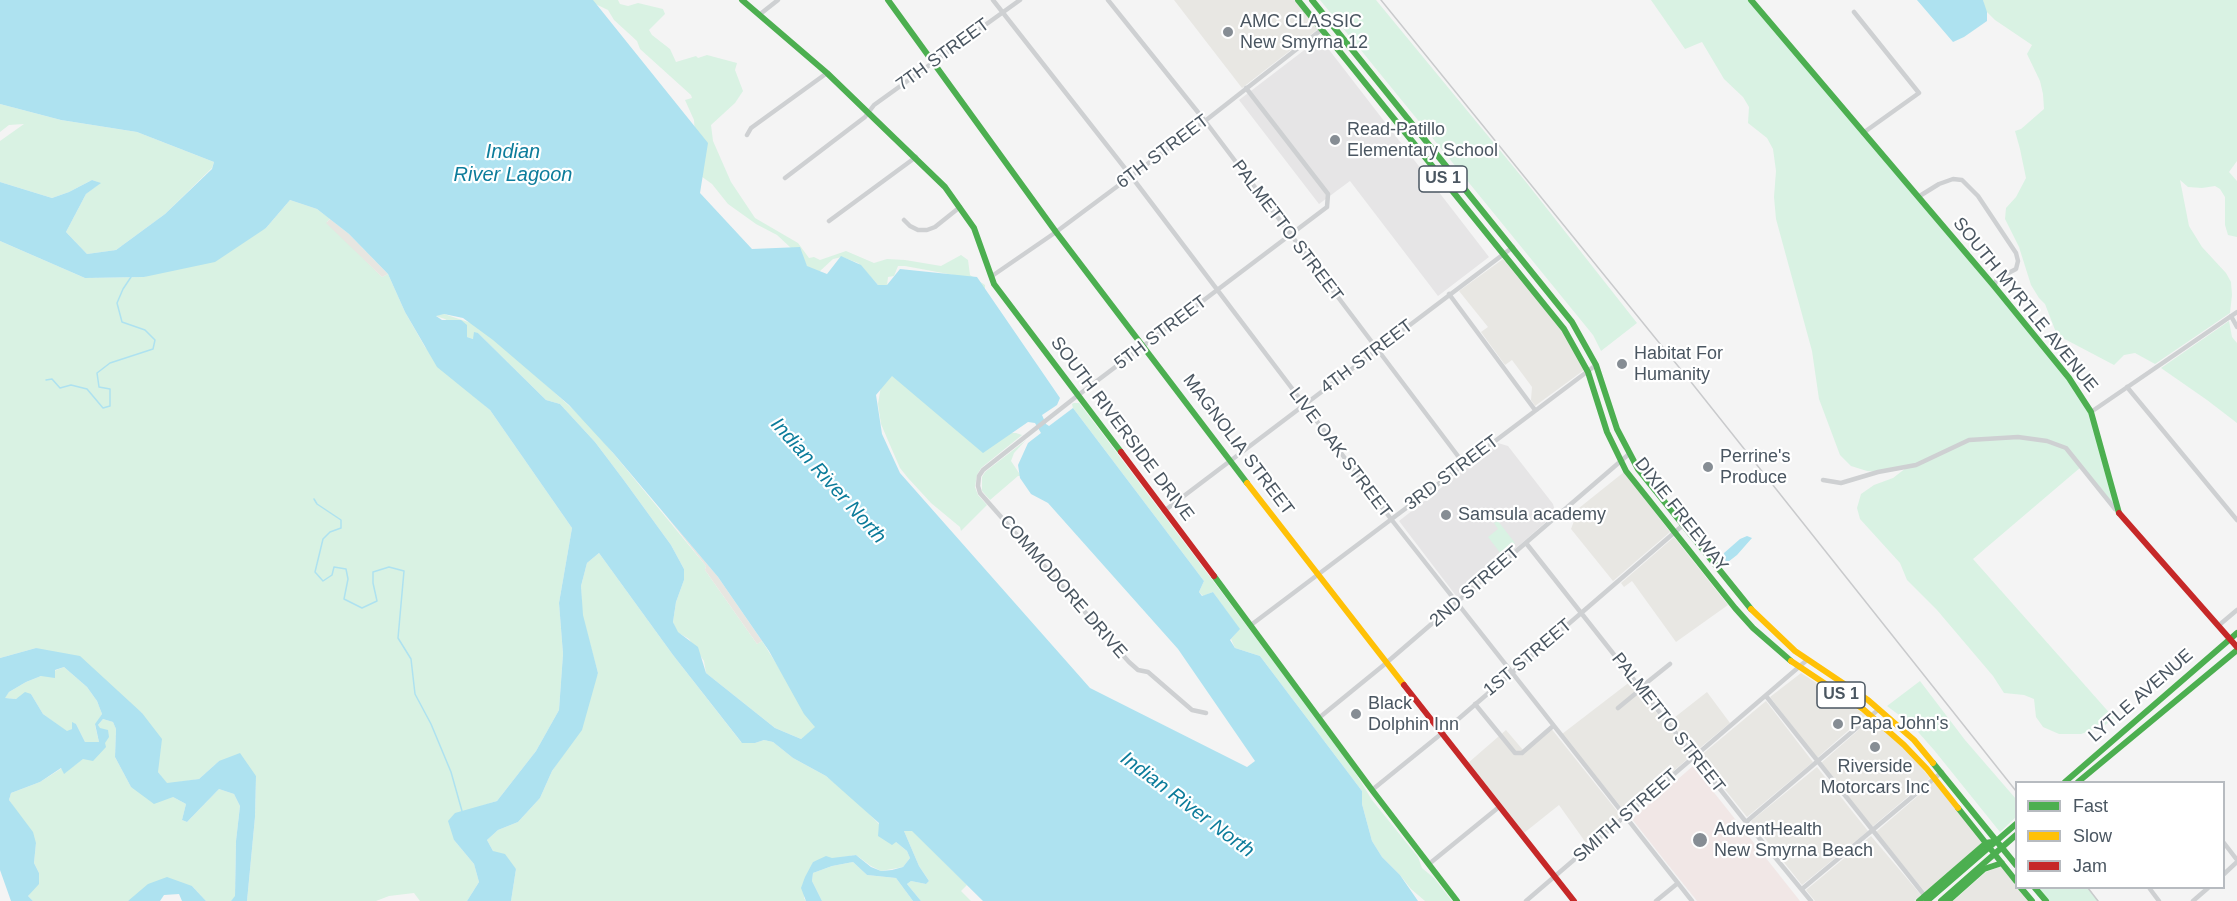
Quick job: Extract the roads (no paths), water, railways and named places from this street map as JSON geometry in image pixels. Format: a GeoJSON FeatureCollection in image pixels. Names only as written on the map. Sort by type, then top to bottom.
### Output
{"type":"FeatureCollection","features":[{"type":"Feature","properties":{"kind":"main road","name":"SOUTH RIVERSIDE DRIVE"},"geometry":{"type":"LineString","coordinates":[[742,0],[827,73],[916,157],[945,188],[960,207],[981,243],[992,276],[1001,293],[1320,717],[1371,790],[1457,901]]}},
{"type":"Feature","properties":{"kind":"main road","name":"MAGNOLIA STREET"},"geometry":{"type":"LineString","coordinates":[[888,0],[1056,232],[1317,575],[1574,901]]}},
{"type":"Feature","properties":{"kind":"main road","name":"US 1"},"geometry":{"type":"LineString","coordinates":[[1298,0],[1322,29]]}},
{"type":"Feature","properties":{"kind":"main road","name":"US 1"},"geometry":{"type":"LineString","coordinates":[[1312,0],[1330,23]]}},
{"type":"Feature","properties":{"kind":"main road","name":"SOUTH MYRTLE AVENUE"},"geometry":{"type":"LineString","coordinates":[[1753,2],[2069,378],[2091,412],[2117,511],[2237,649]]}},
{"type":"Feature","properties":{"kind":"main road","name":"DIXIE FREEWAY"},"geometry":{"type":"LineString","coordinates":[[1330,23],[1572,322],[1596,365],[1617,429],[1629,454],[1682,525],[1744,601],[1774,633],[1807,660],[1879,709],[1914,740],[2015,864]]}},
{"type":"Feature","properties":{"kind":"main road","name":"DIXIE FREEWAY"},"geometry":{"type":"LineString","coordinates":[[1322,29],[1564,328],[1588,372],[1606,432],[1620,461],[1638,489],[1735,608],[1765,640],[1798,668],[1871,716],[1913,753],[2015,880]]}},
{"type":"Feature","properties":{"kind":"main road","name":"LYTLE AVENUE"},"geometry":{"type":"LineString","coordinates":[[2067,781],[2237,633]]}},
{"type":"Feature","properties":{"kind":"main road","name":"LYTLE AVENUE"},"geometry":{"type":"LineString","coordinates":[[2080,781],[2237,649]]}},
{"type":"Feature","properties":{"kind":"main road"},"geometry":{"type":"LineString","coordinates":[[1919,901],[1927,899],[2015,825]]}},
{"type":"Feature","properties":{"kind":"main road"},"geometry":{"type":"LineString","coordinates":[[1941,901],[2015,836]]}},
{"type":"Feature","properties":{"kind":"main road"},"geometry":{"type":"LineString","coordinates":[[1927,899],[1986,843],[1997,841],[1995,854],[1984,869],[1948,901]]}},
{"type":"Feature","properties":{"kind":"main road"},"geometry":{"type":"LineString","coordinates":[[1984,869],[2002,863]]}},
{"type":"Feature","properties":{"kind":"main road"},"geometry":{"type":"LineString","coordinates":[[2022,889],[2032,901]]}},
{"type":"Feature","properties":{"kind":"main road"},"geometry":{"type":"LineString","coordinates":[[2036,889],[2046,901]]}},
{"type":"Feature","properties":{"kind":"street"},"geometry":{"type":"LineString","coordinates":[[759,15],[778,0]]}},
{"type":"Feature","properties":{"kind":"street","name":"LIVE OAK STREET"},"geometry":{"type":"LineString","coordinates":[[993,0],[1131,176],[1391,519],[1692,901]]}},
{"type":"Feature","properties":{"kind":"street","name":"7TH STREET"},"geometry":{"type":"LineString","coordinates":[[785,178],[865,117],[868,111],[1020,0]]}},
{"type":"Feature","properties":{"kind":"street","name":"PALMETTO STREET"},"geometry":{"type":"LineString","coordinates":[[1108,0],[1205,121],[1464,464]]}},
{"type":"Feature","properties":{"kind":"street"},"geometry":{"type":"LineString","coordinates":[[1753,2],[1762,0]]}},
{"type":"Feature","properties":{"kind":"street"},"geometry":{"type":"LineString","coordinates":[[1854,12],[1919,93],[1863,133]]}},
{"type":"Feature","properties":{"kind":"street","name":"6TH STREET"},"geometry":{"type":"LineString","coordinates":[[992,276],[1056,232],[1205,121],[1330,23]]}},
{"type":"Feature","properties":{"kind":"street"},"geometry":{"type":"LineString","coordinates":[[747,135],[751,128],[827,73]]}},
{"type":"Feature","properties":{"kind":"street","name":"5TH STREET"},"geometry":{"type":"LineString","coordinates":[[990,464],[1327,207],[1328,194],[1246,88]]}},
{"type":"Feature","properties":{"kind":"street"},"geometry":{"type":"LineString","coordinates":[[1415,144],[1423,137]]}},
{"type":"Feature","properties":{"kind":"street"},"geometry":{"type":"LineString","coordinates":[[829,221],[916,157]]}},
{"type":"Feature","properties":{"kind":"street"},"geometry":{"type":"LineString","coordinates":[[1917,198],[1939,184],[1953,179],[1962,180],[1978,196],[2016,253],[2018,265],[2016,269],[1997,279],[1994,286]]}},
{"type":"Feature","properties":{"kind":"street"},"geometry":{"type":"LineString","coordinates":[[904,220],[909,226],[918,230],[927,230],[935,227],[960,207]]}},
{"type":"Feature","properties":{"kind":"street","name":"4TH STREET"},"geometry":{"type":"LineString","coordinates":[[1164,511],[1512,248]]}},
{"type":"Feature","properties":{"kind":"street"},"geometry":{"type":"LineString","coordinates":[[1449,294],[1535,410]]}},
{"type":"Feature","properties":{"kind":"street"},"geometry":{"type":"LineString","coordinates":[[2091,412],[2237,312]]}},
{"type":"Feature","properties":{"kind":"street"},"geometry":{"type":"LineString","coordinates":[[2231,316],[2237,327]]}},
{"type":"Feature","properties":{"kind":"street","name":"3RD STREET"},"geometry":{"type":"LineString","coordinates":[[1251,625],[1596,365]]}},
{"type":"Feature","properties":{"kind":"street"},"geometry":{"type":"LineString","coordinates":[[2127,387],[2237,520]]}},
{"type":"Feature","properties":{"kind":"street"},"geometry":{"type":"LineString","coordinates":[[1823,480],[1841,483],[1878,472],[1916,465],[1970,440],[2018,437],[2047,441],[2066,448],[2117,511]]}},
{"type":"Feature","properties":{"kind":"street","name":"2ND STREET"},"geometry":{"type":"LineString","coordinates":[[1320,717],[1457,603],[1629,454]]}},
{"type":"Feature","properties":{"kind":"street","name":"COMMODORE DRIVE"},"geometry":{"type":"LineString","coordinates":[[990,464],[979,476],[980,493],[1129,662],[1138,670],[1148,672],[1192,710],[1206,713]]}},
{"type":"Feature","properties":{"kind":"street","name":"1ST STREET"},"geometry":{"type":"LineString","coordinates":[[1371,790],[1441,734],[1682,525]]}},
{"type":"Feature","properties":{"kind":"street","name":"PALMETTO STREET"},"geometry":{"type":"LineString","coordinates":[[1526,543],[1811,901]]}},
{"type":"Feature","properties":{"kind":"street"},"geometry":{"type":"LineString","coordinates":[[1735,608],[1744,601]]}},
{"type":"Feature","properties":{"kind":"street"},"geometry":{"type":"LineString","coordinates":[[2218,626],[2237,610]]}},
{"type":"Feature","properties":{"kind":"street","name":"SMITH STREET"},"geometry":{"type":"LineString","coordinates":[[1526,901],[1807,660]]}},
{"type":"Feature","properties":{"kind":"street"},"geometry":{"type":"LineString","coordinates":[[1618,708],[1670,664]]}},
{"type":"Feature","properties":{"kind":"street"},"geometry":{"type":"LineString","coordinates":[[1766,696],[1927,899]]}},
{"type":"Feature","properties":{"kind":"street"},"geometry":{"type":"LineString","coordinates":[[1475,704],[1515,753],[1522,753],[1553,726]]}},
{"type":"Feature","properties":{"kind":"street"},"geometry":{"type":"LineString","coordinates":[[1746,822],[1879,709]]}},
{"type":"Feature","properties":{"kind":"street"},"geometry":{"type":"LineString","coordinates":[[1802,889],[1942,772]]}},
{"type":"Feature","properties":{"kind":"street"},"geometry":{"type":"LineString","coordinates":[[1429,864],[1499,807]]}},
{"type":"Feature","properties":{"kind":"street"},"geometry":{"type":"LineString","coordinates":[[2225,846],[2237,861],[2225,872]]}},
{"type":"Feature","properties":{"kind":"street"},"geometry":{"type":"LineString","coordinates":[[1656,901],[1678,883]]}},
{"type":"Feature","properties":{"kind":"street"},"geometry":{"type":"LineString","coordinates":[[2150,889],[2159,901]]}},
{"type":"Feature","properties":{"kind":"street"},"geometry":{"type":"LineString","coordinates":[[2193,901],[2207,889]]}},
{"type":"Feature","properties":{"kind":"water","name":"Indian River Lagoon"},"geometry":{"type":"Polygon","coordinates":[[[0,0],[593,0],[708,143],[700,193],[752,249],[800,247],[807,266],[827,274],[841,256],[861,265],[878,285],[887,285],[900,269],[977,277],[1060,398],[1057,405],[1042,415],[1046,424],[1049,426],[1073,408],[1204,581],[1199,592],[1202,596],[1213,592],[1240,629],[1230,640],[1235,648],[1260,656],[1362,791],[1362,804],[1372,841],[1418,901],[983,901],[912,831],[904,831],[919,866],[929,881],[926,884],[911,881],[907,884],[921,901],[913,901],[896,878],[867,875],[853,862],[813,873],[812,881],[822,901],[806,901],[801,888],[813,862],[826,856],[832,858],[856,855],[871,867],[881,871],[892,870],[903,867],[910,858],[907,851],[896,842],[892,845],[878,836],[879,823],[826,776],[793,758],[773,742],[764,740],[742,743],[673,655],[599,553],[587,563],[581,586],[583,615],[598,673],[582,730],[552,771],[540,798],[518,822],[498,830],[487,840],[493,851],[505,854],[516,869],[511,901],[467,901],[479,882],[474,864],[454,840],[448,821],[455,813],[497,801],[536,751],[559,710],[563,654],[559,603],[572,528],[490,410],[437,367],[405,312],[388,274],[349,234],[317,209],[290,200],[266,228],[215,262],[144,277],[85,278],[0,241],[0,182],[52,198],[92,180],[101,183],[86,194],[66,232],[87,254],[116,250],[165,214],[212,169],[214,162],[137,132],[61,120],[0,104],[0,0]],[[444,314],[436,316],[442,320],[461,320],[467,325],[467,337],[473,339],[474,332],[478,333],[546,400],[560,404],[595,442],[623,479],[671,545],[684,569],[684,580],[676,602],[673,622],[678,632],[698,647],[706,673],[775,728],[801,739],[815,727],[804,714],[769,651],[718,577],[614,454],[569,405],[493,340],[463,318],[444,314]],[[892,376],[876,395],[882,434],[900,473],[1090,688],[1247,767],[1255,761],[1178,649],[1048,503],[1031,494],[1020,478],[1018,465],[1028,443],[1041,433],[1035,423],[1028,422],[983,453],[892,376]]]}},
{"type":"Feature","properties":{"kind":"water"},"geometry":{"type":"Polygon","coordinates":[[[1917,0],[1983,0],[1987,21],[1953,42],[1917,0]]]}},
{"type":"Feature","properties":{"kind":"water"},"geometry":{"type":"Polygon","coordinates":[[[1747,536],[1752,538],[1737,555],[1728,562],[1723,559],[1724,553],[1747,536]]]}},
{"type":"Feature","properties":{"kind":"water"},"geometry":{"type":"Polygon","coordinates":[[[36,648],[80,656],[142,713],[162,739],[158,772],[167,783],[199,779],[219,761],[240,753],[256,776],[255,817],[247,901],[231,901],[235,896],[236,841],[240,806],[234,794],[219,789],[187,822],[182,820],[186,804],[173,797],[154,804],[131,787],[115,757],[116,729],[113,722],[103,719],[98,725],[108,730],[109,737],[105,743],[106,747],[93,761],[83,759],[64,774],[61,768],[40,782],[11,793],[9,800],[33,832],[36,843],[34,863],[39,873],[39,884],[28,896],[33,901],[11,901],[0,870],[0,658],[36,648]],[[64,667],[55,670],[55,678],[41,676],[26,682],[9,692],[5,698],[16,699],[25,692],[31,694],[43,714],[67,731],[72,729],[72,722],[76,724],[85,742],[99,742],[95,724],[102,714],[97,701],[87,687],[64,667]]]}},
{"type":"Feature","properties":{"kind":"water"},"geometry":{"type":"Polygon","coordinates":[[[167,877],[192,886],[206,901],[182,901],[179,894],[164,895],[160,901],[128,901],[148,884],[167,877]]]}},
{"type":"Feature","properties":{"kind":"waterway"},"geometry":{"type":"LineString","coordinates":[[46,380],[52,379],[60,388],[71,385],[87,389],[103,408],[110,406],[110,389],[99,387],[97,373],[110,363],[153,349],[155,340],[145,330],[122,322],[117,303],[131,277]]}},
{"type":"Feature","properties":{"kind":"waterway"},"geometry":{"type":"LineString","coordinates":[[314,499],[317,504],[341,520],[341,528],[330,532],[323,539],[315,572],[323,581],[332,575],[334,567],[346,569],[348,579],[344,599],[362,608],[377,601],[373,572],[389,567],[404,571],[398,638],[411,659],[415,694],[431,724],[451,772],[462,811]]}},
{"type":"Feature","properties":{"kind":"railway"},"geometry":{"type":"LineString","coordinates":[[1381,0],[1691,382],[2015,790]]}},
{"type":"Feature","properties":{"kind":"railway"},"geometry":{"type":"LineString","coordinates":[[2089,889],[2098,901]]}},
{"type":"Feature","properties":{"kind":"place","name":"AMC CLASSIC New Smyrna 12"},"geometry":{"type":"Point","coordinates":[1228,32]}},
{"type":"Feature","properties":{"kind":"place","name":"Read-Patillo Elementary School"},"geometry":{"type":"Point","coordinates":[1335,140]}},
{"type":"Feature","properties":{"kind":"place","name":"Habitat For Humanity"},"geometry":{"type":"Point","coordinates":[1622,364]}},
{"type":"Feature","properties":{"kind":"place","name":"Perrine's Produce"},"geometry":{"type":"Point","coordinates":[1708,467]}},
{"type":"Feature","properties":{"kind":"place","name":"Samsula academy"},"geometry":{"type":"Point","coordinates":[1446,515]}},
{"type":"Feature","properties":{"kind":"place","name":"Black Dolphin Inn"},"geometry":{"type":"Point","coordinates":[1356,714]}},
{"type":"Feature","properties":{"kind":"place","name":"Papa John's"},"geometry":{"type":"Point","coordinates":[1838,724]}},
{"type":"Feature","properties":{"kind":"place","name":"Riverside Motorcars Inc"},"geometry":{"type":"Point","coordinates":[1875,747]}},
{"type":"Feature","properties":{"kind":"place","name":"AdventHealth New Smyrna Beach"},"geometry":{"type":"Point","coordinates":[1700,840]}},
{"type":"Feature","properties":{"kind":"water label","name":"Indian River North"},"geometry":{"type":"Point","coordinates":[828,481]}},
{"type":"Feature","properties":{"kind":"water label","name":"Indian River North"},"geometry":{"type":"Point","coordinates":[1187,805]}}]}
